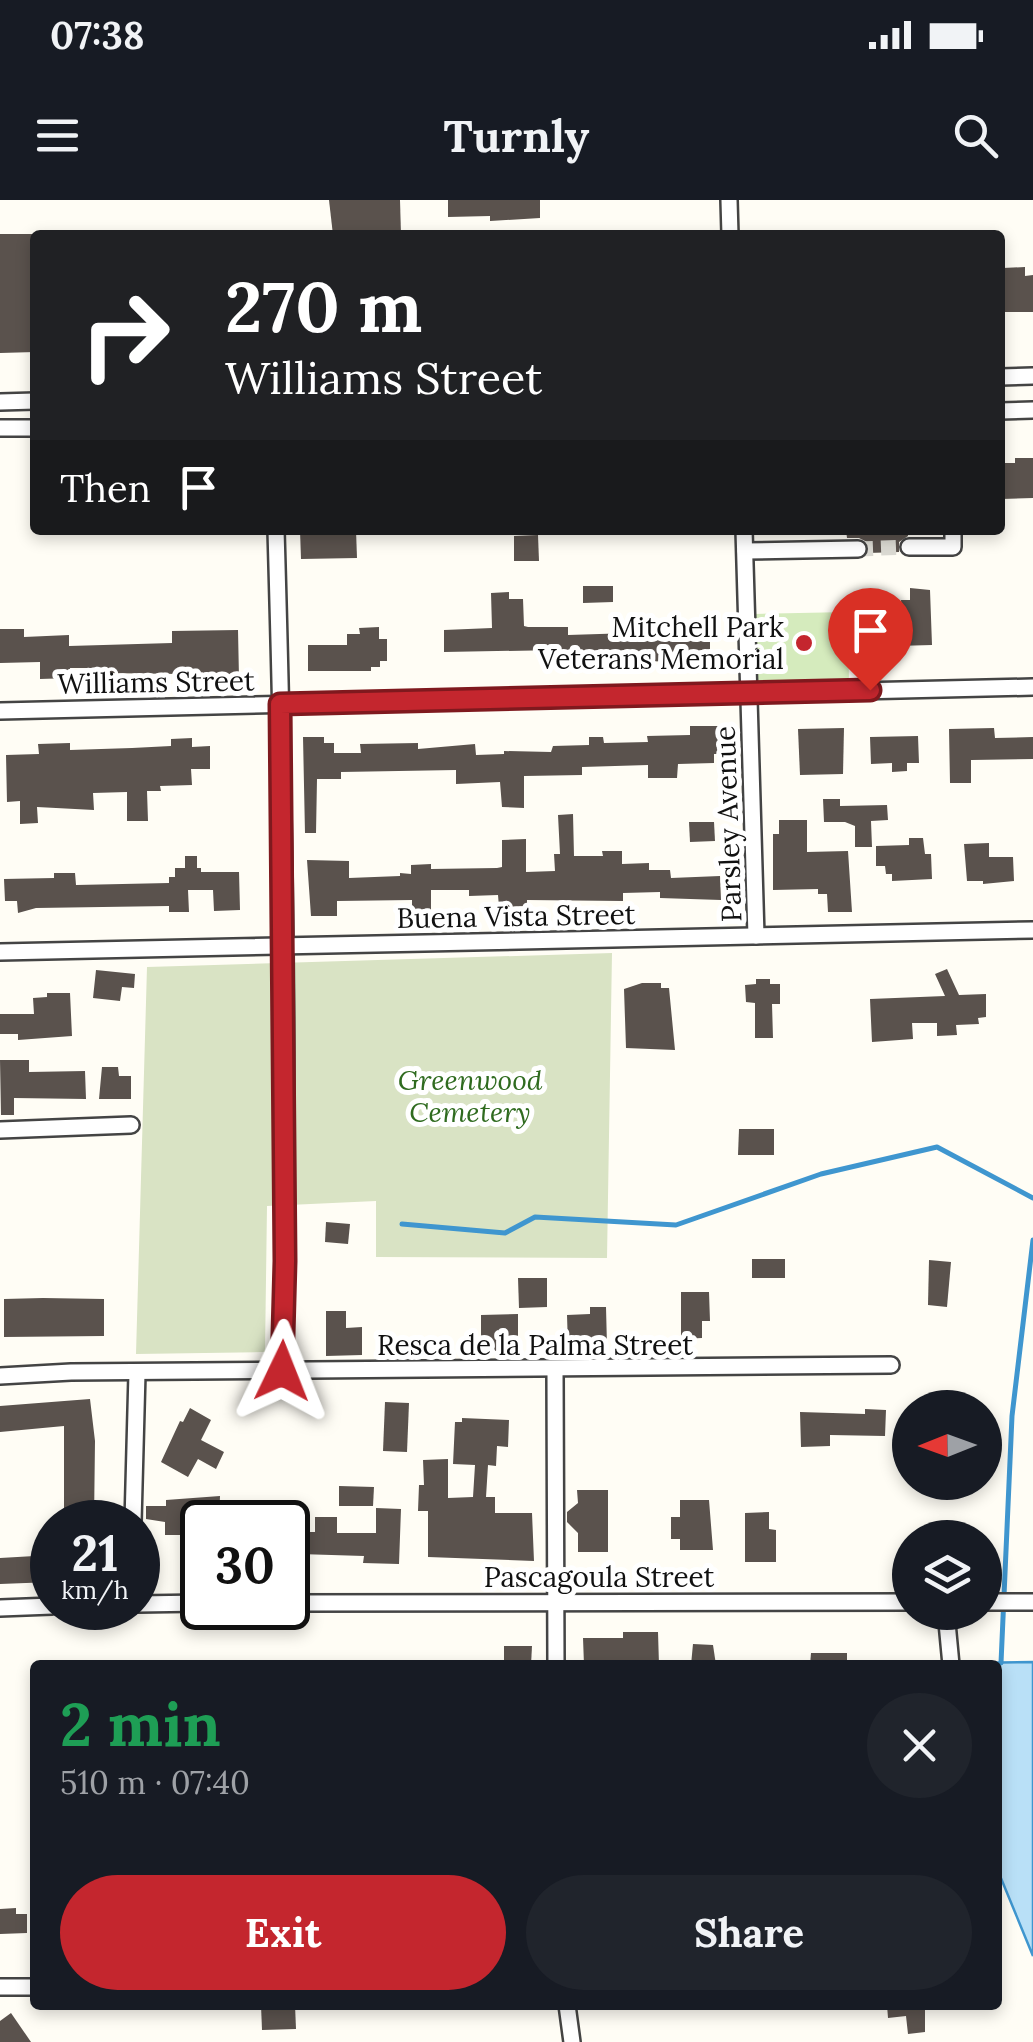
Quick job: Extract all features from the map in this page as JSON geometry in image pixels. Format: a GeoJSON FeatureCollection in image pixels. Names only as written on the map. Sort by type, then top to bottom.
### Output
{"type":"FeatureCollection","features":[{"type":"Feature","properties":{"kind":"street"},"geometry":{"type":"LineString","coordinates":[[729,200],[730,230]]}},
{"type":"Feature","properties":{"kind":"street"},"geometry":{"type":"LineString","coordinates":[[1005,376],[1033,376]]}},
{"type":"Feature","properties":{"kind":"street"},"geometry":{"type":"LineString","coordinates":[[0,402],[30,402]]}},
{"type":"Feature","properties":{"kind":"street"},"geometry":{"type":"LineString","coordinates":[[1005,411],[1033,410]]}},
{"type":"Feature","properties":{"kind":"street"},"geometry":{"type":"LineString","coordinates":[[0,428],[30,428]]}},
{"type":"Feature","properties":{"kind":"street"},"geometry":{"type":"LineString","coordinates":[[276,535],[283,946],[282,1371]]}},
{"type":"Feature","properties":{"kind":"street","name":"Parsley Avenue"},"geometry":{"type":"LineString","coordinates":[[744,535],[756,936]]}},
{"type":"Feature","properties":{"kind":"street"},"geometry":{"type":"LineString","coordinates":[[909,547],[953,538]]}},
{"type":"Feature","properties":{"kind":"street"},"geometry":{"type":"LineString","coordinates":[[745,551],[858,549]]}},
{"type":"Feature","properties":{"kind":"street","name":"Williams Street"},"geometry":{"type":"LineString","coordinates":[[0,711],[1033,687]]}},
{"type":"Feature","properties":{"kind":"street","name":"Buena Vista Street"},"geometry":{"type":"LineString","coordinates":[[0,952],[1033,930]]}},
{"type":"Feature","properties":{"kind":"street"},"geometry":{"type":"LineString","coordinates":[[0,1130],[131,1126]]}},
{"type":"Feature","properties":{"kind":"street","name":"Resca de la Palma Street"},"geometry":{"type":"LineString","coordinates":[[0,1376],[71,1372],[892,1365]]}},
{"type":"Feature","properties":{"kind":"street"},"geometry":{"type":"LineString","coordinates":[[555,1370],[556,1660]]}},
{"type":"Feature","properties":{"kind":"street"},"geometry":{"type":"LineString","coordinates":[[134,1500],[137,1373]]}},
{"type":"Feature","properties":{"kind":"street","name":"Pascagoula Street"},"geometry":{"type":"LineString","coordinates":[[310,1603],[892,1602]]}},
{"type":"Feature","properties":{"kind":"street"},"geometry":{"type":"LineString","coordinates":[[1002,1602],[1033,1602]]}},
{"type":"Feature","properties":{"kind":"street"},"geometry":{"type":"LineString","coordinates":[[0,1608],[30,1607]]}},
{"type":"Feature","properties":{"kind":"street"},"geometry":{"type":"LineString","coordinates":[[948,1630],[951,1660]]}},
{"type":"Feature","properties":{"kind":"street"},"geometry":{"type":"LineString","coordinates":[[0,1987],[30,1987]]}},
{"type":"Feature","properties":{"kind":"street"},"geometry":{"type":"LineString","coordinates":[[568,2010],[572,2042]]}},
{"type":"Feature","properties":{"kind":"green space"},"geometry":{"type":"Polygon","coordinates":[[[848,612],[849,686],[755,688],[754,614],[848,612]]]}},
{"type":"Feature","properties":{"kind":"green space","name":"Greenwood Cemetery"},"geometry":{"type":"Polygon","coordinates":[[[612,953],[607,1258],[376,1257],[376,1201],[267,1206],[265,1352],[136,1354],[147,967],[612,953]]]}},
{"type":"Feature","properties":{"kind":"water"},"geometry":{"type":"Polygon","coordinates":[[[1002,1662],[1033,1662],[1033,1956],[1002,1881],[1002,1662]]]}},
{"type":"Feature","properties":{"kind":"building"},"geometry":{"type":"Polygon","coordinates":[[[329,200],[400,200],[401,230],[332,230],[329,200]]]}},
{"type":"Feature","properties":{"kind":"building"},"geometry":{"type":"Polygon","coordinates":[[[448,200],[540,200],[540,218],[490,221],[490,216],[448,217],[448,200]]]}},
{"type":"Feature","properties":{"kind":"building"},"geometry":{"type":"Polygon","coordinates":[[[0,234],[30,234],[30,352],[0,353],[0,234]]]}},
{"type":"Feature","properties":{"kind":"building"},"geometry":{"type":"Polygon","coordinates":[[[1025,267],[1025,276],[1033,275],[1033,312],[1005,312],[1005,268],[1025,267]]]}},
{"type":"Feature","properties":{"kind":"building"},"geometry":{"type":"Polygon","coordinates":[[[1015,458],[1033,458],[1033,498],[1005,499],[1005,463],[1015,463],[1015,458]]]}},
{"type":"Feature","properties":{"kind":"building"},"geometry":{"type":"Polygon","coordinates":[[[300,535],[356,535],[357,558],[301,559],[300,535]]]}},
{"type":"Feature","properties":{"kind":"building"},"geometry":{"type":"Polygon","coordinates":[[[538,535],[539,561],[514,561],[514,536],[538,535]]]}},
{"type":"Feature","properties":{"kind":"building"},"geometry":{"type":"Polygon","coordinates":[[[847,535],[908,535],[899,542],[899,552],[868,553],[867,542],[847,535]]]}},
{"type":"Feature","properties":{"kind":"building"},"geometry":{"type":"Polygon","coordinates":[[[583,586],[613,586],[613,602],[583,603],[583,586]]]}},
{"type":"Feature","properties":{"kind":"building"},"geometry":{"type":"Polygon","coordinates":[[[910,588],[930,590],[932,645],[896,646],[895,614],[902,614],[901,600],[910,600],[910,588]]]}},
{"type":"Feature","properties":{"kind":"building"},"geometry":{"type":"Polygon","coordinates":[[[509,592],[509,599],[523,599],[524,626],[528,627],[568,627],[568,635],[694,631],[694,638],[710,638],[710,666],[690,667],[690,661],[596,662],[596,656],[558,655],[558,650],[444,652],[444,630],[492,628],[491,593],[509,592]]]}},
{"type":"Feature","properties":{"kind":"building"},"geometry":{"type":"Polygon","coordinates":[[[379,627],[379,639],[387,639],[387,661],[380,661],[380,667],[371,667],[371,671],[308,671],[308,645],[347,645],[347,634],[360,634],[359,628],[379,627]]]}},
{"type":"Feature","properties":{"kind":"building"},"geometry":{"type":"Polygon","coordinates":[[[0,629],[24,629],[24,637],[69,635],[69,646],[172,643],[172,631],[238,630],[239,678],[197,678],[197,688],[180,688],[180,674],[102,673],[102,668],[70,668],[71,678],[40,679],[40,662],[0,663],[0,629]]]}},
{"type":"Feature","properties":{"kind":"building"},"geometry":{"type":"Polygon","coordinates":[[[690,726],[719,726],[720,754],[714,754],[714,763],[678,764],[677,778],[648,778],[648,765],[582,767],[582,775],[524,776],[524,808],[502,807],[500,782],[456,784],[456,770],[341,772],[341,779],[317,779],[316,833],[305,833],[303,737],[324,737],[324,743],[334,743],[334,753],[361,753],[360,744],[418,743],[418,749],[475,744],[476,755],[551,752],[553,746],[589,745],[589,737],[603,737],[604,743],[648,742],[647,736],[690,735],[690,726]]]}},
{"type":"Feature","properties":{"kind":"building"},"geometry":{"type":"Polygon","coordinates":[[[844,728],[843,774],[800,775],[798,729],[844,728]]]}},
{"type":"Feature","properties":{"kind":"building"},"geometry":{"type":"Polygon","coordinates":[[[994,728],[995,738],[1033,737],[1033,759],[971,760],[971,783],[950,783],[949,729],[994,728]]]}},
{"type":"Feature","properties":{"kind":"building"},"geometry":{"type":"Polygon","coordinates":[[[918,736],[919,763],[907,763],[907,771],[892,772],[892,763],[871,764],[870,737],[918,736]]]}},
{"type":"Feature","properties":{"kind":"building"},"geometry":{"type":"Polygon","coordinates":[[[192,738],[192,747],[210,746],[210,769],[191,769],[192,785],[160,786],[161,791],[147,791],[148,821],[127,821],[127,792],[93,793],[94,810],[37,807],[38,823],[20,824],[20,801],[7,802],[6,755],[39,754],[38,744],[70,743],[70,750],[132,748],[171,746],[171,739],[192,738]]]}},
{"type":"Feature","properties":{"kind":"building"},"geometry":{"type":"Polygon","coordinates":[[[823,799],[840,799],[840,806],[887,805],[888,820],[871,821],[872,847],[855,847],[855,826],[824,822],[823,799]]]}},
{"type":"Feature","properties":{"kind":"building"},"geometry":{"type":"Polygon","coordinates":[[[573,814],[574,856],[603,856],[602,851],[622,851],[622,864],[649,863],[649,870],[670,870],[671,878],[720,876],[721,900],[660,898],[660,892],[623,893],[623,901],[527,900],[527,906],[499,907],[498,895],[469,896],[469,890],[431,890],[431,910],[412,910],[412,900],[337,901],[337,916],[311,916],[307,860],[349,861],[349,878],[411,874],[411,865],[431,864],[431,869],[497,868],[502,867],[502,840],[526,839],[526,872],[555,871],[554,854],[560,854],[558,815],[573,814]]]}},
{"type":"Feature","properties":{"kind":"building"},"geometry":{"type":"Polygon","coordinates":[[[779,820],[807,820],[807,852],[848,851],[852,912],[828,912],[827,894],[818,894],[818,889],[773,890],[773,834],[779,834],[779,820]]]}},
{"type":"Feature","properties":{"kind":"building"},"geometry":{"type":"Polygon","coordinates":[[[689,822],[714,822],[715,841],[690,842],[689,822]]]}},
{"type":"Feature","properties":{"kind":"building"},"geometry":{"type":"Polygon","coordinates":[[[909,838],[923,838],[925,854],[931,854],[932,879],[892,881],[885,866],[876,866],[876,846],[909,845],[909,838]]]}},
{"type":"Feature","properties":{"kind":"building"},"geometry":{"type":"Polygon","coordinates":[[[989,843],[989,857],[1013,857],[1014,881],[967,881],[964,844],[989,843]]]}},
{"type":"Feature","properties":{"kind":"building"},"geometry":{"type":"Polygon","coordinates":[[[185,856],[197,856],[201,872],[239,872],[240,910],[214,911],[213,890],[188,890],[189,912],[169,912],[169,906],[36,908],[18,913],[17,901],[5,901],[4,879],[54,878],[54,873],[75,873],[76,885],[169,883],[169,877],[175,877],[175,868],[185,868],[185,856]]]}},
{"type":"Feature","properties":{"kind":"building"},"geometry":{"type":"Polygon","coordinates":[[[947,969],[959,995],[986,994],[986,1017],[978,1018],[979,1024],[956,1025],[957,1035],[937,1036],[937,1023],[912,1023],[913,1039],[872,1042],[870,999],[945,996],[935,974],[947,969]]]}},
{"type":"Feature","properties":{"kind":"building"},"geometry":{"type":"Polygon","coordinates":[[[96,970],[135,974],[134,988],[122,987],[120,1001],[93,998],[96,970]]]}},
{"type":"Feature","properties":{"kind":"building"},"geometry":{"type":"Polygon","coordinates":[[[756,979],[780,984],[780,1004],[772,1004],[773,1038],[755,1038],[755,1003],[746,1002],[745,985],[756,984],[756,979]]]}},
{"type":"Feature","properties":{"kind":"building"},"geometry":{"type":"Polygon","coordinates":[[[642,983],[661,983],[661,988],[669,988],[675,1050],[626,1048],[624,989],[642,983]]]}},
{"type":"Feature","properties":{"kind":"building"},"geometry":{"type":"Polygon","coordinates":[[[47,993],[70,993],[72,1036],[18,1040],[18,1034],[0,1034],[0,1014],[34,1014],[33,998],[47,997],[47,993]]]}},
{"type":"Feature","properties":{"kind":"building"},"geometry":{"type":"Polygon","coordinates":[[[0,1060],[29,1060],[29,1072],[85,1071],[86,1099],[14,1098],[14,1115],[1,1115],[0,1060]]]}},
{"type":"Feature","properties":{"kind":"building"},"geometry":{"type":"Polygon","coordinates":[[[102,1067],[118,1067],[119,1076],[131,1076],[131,1099],[99,1099],[102,1067]]]}},
{"type":"Feature","properties":{"kind":"building"},"geometry":{"type":"Polygon","coordinates":[[[739,1129],[774,1129],[774,1155],[738,1155],[739,1129]]]}},
{"type":"Feature","properties":{"kind":"building"},"geometry":{"type":"Polygon","coordinates":[[[326,1222],[350,1224],[348,1244],[325,1242],[326,1222]]]}},
{"type":"Feature","properties":{"kind":"building"},"geometry":{"type":"Polygon","coordinates":[[[752,1259],[785,1259],[785,1278],[752,1278],[752,1259]]]}},
{"type":"Feature","properties":{"kind":"building"},"geometry":{"type":"Polygon","coordinates":[[[929,1260],[951,1262],[947,1307],[928,1305],[929,1260]]]}},
{"type":"Feature","properties":{"kind":"building"},"geometry":{"type":"Polygon","coordinates":[[[518,1278],[547,1278],[547,1307],[519,1308],[518,1278]]]}},
{"type":"Feature","properties":{"kind":"building"},"geometry":{"type":"Polygon","coordinates":[[[681,1292],[709,1292],[710,1321],[702,1321],[702,1338],[681,1339],[681,1292]]]}},
{"type":"Feature","properties":{"kind":"building"},"geometry":{"type":"Polygon","coordinates":[[[4,1299],[104,1299],[104,1336],[4,1337],[4,1299]]]}},
{"type":"Feature","properties":{"kind":"building"},"geometry":{"type":"Polygon","coordinates":[[[590,1307],[606,1307],[607,1346],[568,1347],[567,1315],[590,1314],[590,1307]]]}},
{"type":"Feature","properties":{"kind":"building"},"geometry":{"type":"Polygon","coordinates":[[[326,1311],[346,1311],[346,1328],[362,1327],[362,1355],[326,1356],[326,1311]]]}},
{"type":"Feature","properties":{"kind":"building"},"geometry":{"type":"Polygon","coordinates":[[[518,1314],[518,1347],[481,1351],[481,1315],[518,1314]]]}},
{"type":"Feature","properties":{"kind":"building"},"geometry":{"type":"Polygon","coordinates":[[[90,1399],[95,1441],[94,1500],[64,1500],[64,1426],[0,1432],[0,1406],[90,1399]]]}},
{"type":"Feature","properties":{"kind":"building"},"geometry":{"type":"Polygon","coordinates":[[[385,1402],[409,1403],[407,1452],[383,1451],[385,1402]]]}},
{"type":"Feature","properties":{"kind":"building"},"geometry":{"type":"Polygon","coordinates":[[[190,1408],[211,1420],[201,1440],[224,1452],[216,1469],[198,1459],[188,1477],[161,1462],[190,1408]]]}},
{"type":"Feature","properties":{"kind":"building"},"geometry":{"type":"Polygon","coordinates":[[[865,1409],[886,1410],[885,1436],[830,1435],[830,1446],[801,1447],[800,1412],[865,1414],[865,1409]]]}},
{"type":"Feature","properties":{"kind":"building"},"geometry":{"type":"Polygon","coordinates":[[[462,1418],[509,1420],[508,1447],[497,1446],[496,1466],[488,1465],[486,1497],[495,1497],[495,1513],[532,1513],[534,1561],[428,1557],[428,1511],[418,1511],[419,1485],[424,1485],[423,1460],[448,1459],[448,1498],[473,1497],[475,1465],[453,1464],[455,1422],[462,1422],[462,1418]]]}},
{"type":"Feature","properties":{"kind":"building"},"geometry":{"type":"Polygon","coordinates":[[[339,1486],[374,1487],[373,1506],[339,1506],[339,1486]]]}},
{"type":"Feature","properties":{"kind":"building"},"geometry":{"type":"Polygon","coordinates":[[[577,1490],[608,1490],[608,1552],[578,1552],[578,1533],[567,1522],[567,1512],[578,1503],[577,1490]]]}},
{"type":"Feature","properties":{"kind":"building"},"geometry":{"type":"Polygon","coordinates":[[[220,1496],[220,1500],[180,1500],[180,1535],[165,1535],[160,1506],[166,1506],[166,1500],[220,1496]]]}},
{"type":"Feature","properties":{"kind":"building"},"geometry":{"type":"Polygon","coordinates":[[[680,1500],[709,1500],[713,1550],[680,1550],[680,1539],[671,1539],[671,1517],[680,1517],[680,1500]]]}},
{"type":"Feature","properties":{"kind":"building"},"geometry":{"type":"Polygon","coordinates":[[[376,1508],[401,1509],[399,1564],[363,1563],[364,1556],[310,1554],[315,1517],[337,1517],[337,1533],[376,1533],[376,1508]]]}},
{"type":"Feature","properties":{"kind":"building"},"geometry":{"type":"Polygon","coordinates":[[[769,1512],[769,1529],[776,1530],[776,1562],[745,1562],[745,1513],[769,1512]]]}},
{"type":"Feature","properties":{"kind":"building"},"geometry":{"type":"Polygon","coordinates":[[[30,1556],[30,1583],[0,1584],[0,1558],[30,1556]]]}},
{"type":"Feature","properties":{"kind":"building"},"geometry":{"type":"Polygon","coordinates":[[[623,1632],[658,1632],[659,1660],[584,1660],[583,1638],[623,1638],[623,1632]]]}},
{"type":"Feature","properties":{"kind":"building"},"geometry":{"type":"Polygon","coordinates":[[[693,1644],[713,1645],[715,1660],[691,1660],[693,1644]]]}},
{"type":"Feature","properties":{"kind":"building"},"geometry":{"type":"Polygon","coordinates":[[[504,1646],[532,1646],[531,1660],[504,1660],[504,1646]]]}},
{"type":"Feature","properties":{"kind":"building"},"geometry":{"type":"Polygon","coordinates":[[[811,1653],[847,1653],[847,1660],[810,1660],[811,1653]]]}},
{"type":"Feature","properties":{"kind":"building"},"geometry":{"type":"Polygon","coordinates":[[[16,1908],[16,1914],[27,1914],[27,1933],[0,1934],[0,1909],[16,1908]]]}},
{"type":"Feature","properties":{"kind":"building"},"geometry":{"type":"Polygon","coordinates":[[[261,2010],[295,2010],[296,2029],[262,2030],[261,2010]]]}},
{"type":"Feature","properties":{"kind":"building"},"geometry":{"type":"Polygon","coordinates":[[[887,2010],[925,2010],[925,2032],[908,2034],[906,2016],[888,2018],[887,2010]]]}},
{"type":"Feature","properties":{"kind":"building"},"geometry":{"type":"Polygon","coordinates":[[[11,2013],[31,2042],[0,2042],[0,2021],[11,2013]]]}},
{"type":"Feature","properties":{"kind":"waterway"},"geometry":{"type":"LineString","coordinates":[[402,1224],[505,1233],[535,1217],[676,1225],[821,1174],[937,1147],[1033,1198]]}},
{"type":"Feature","properties":{"kind":"waterway"},"geometry":{"type":"LineString","coordinates":[[1001,1660],[1012,1416],[1033,1240]]}},
{"type":"Feature","properties":{"kind":"tunnel"},"geometry":{"type":"LineString","coordinates":[[858,549],[909,547]]}},
{"type":"Feature","properties":{"kind":"place","name":"Mitchell Park Veterans Memorial"},"geometry":{"type":"Point","coordinates":[804,643]}},
{"type":"Feature","properties":{"kind":"route"},"geometry":{"type":"LineString","coordinates":[[282,1371],[285,1261],[280,704],[870,690]]}}]}
